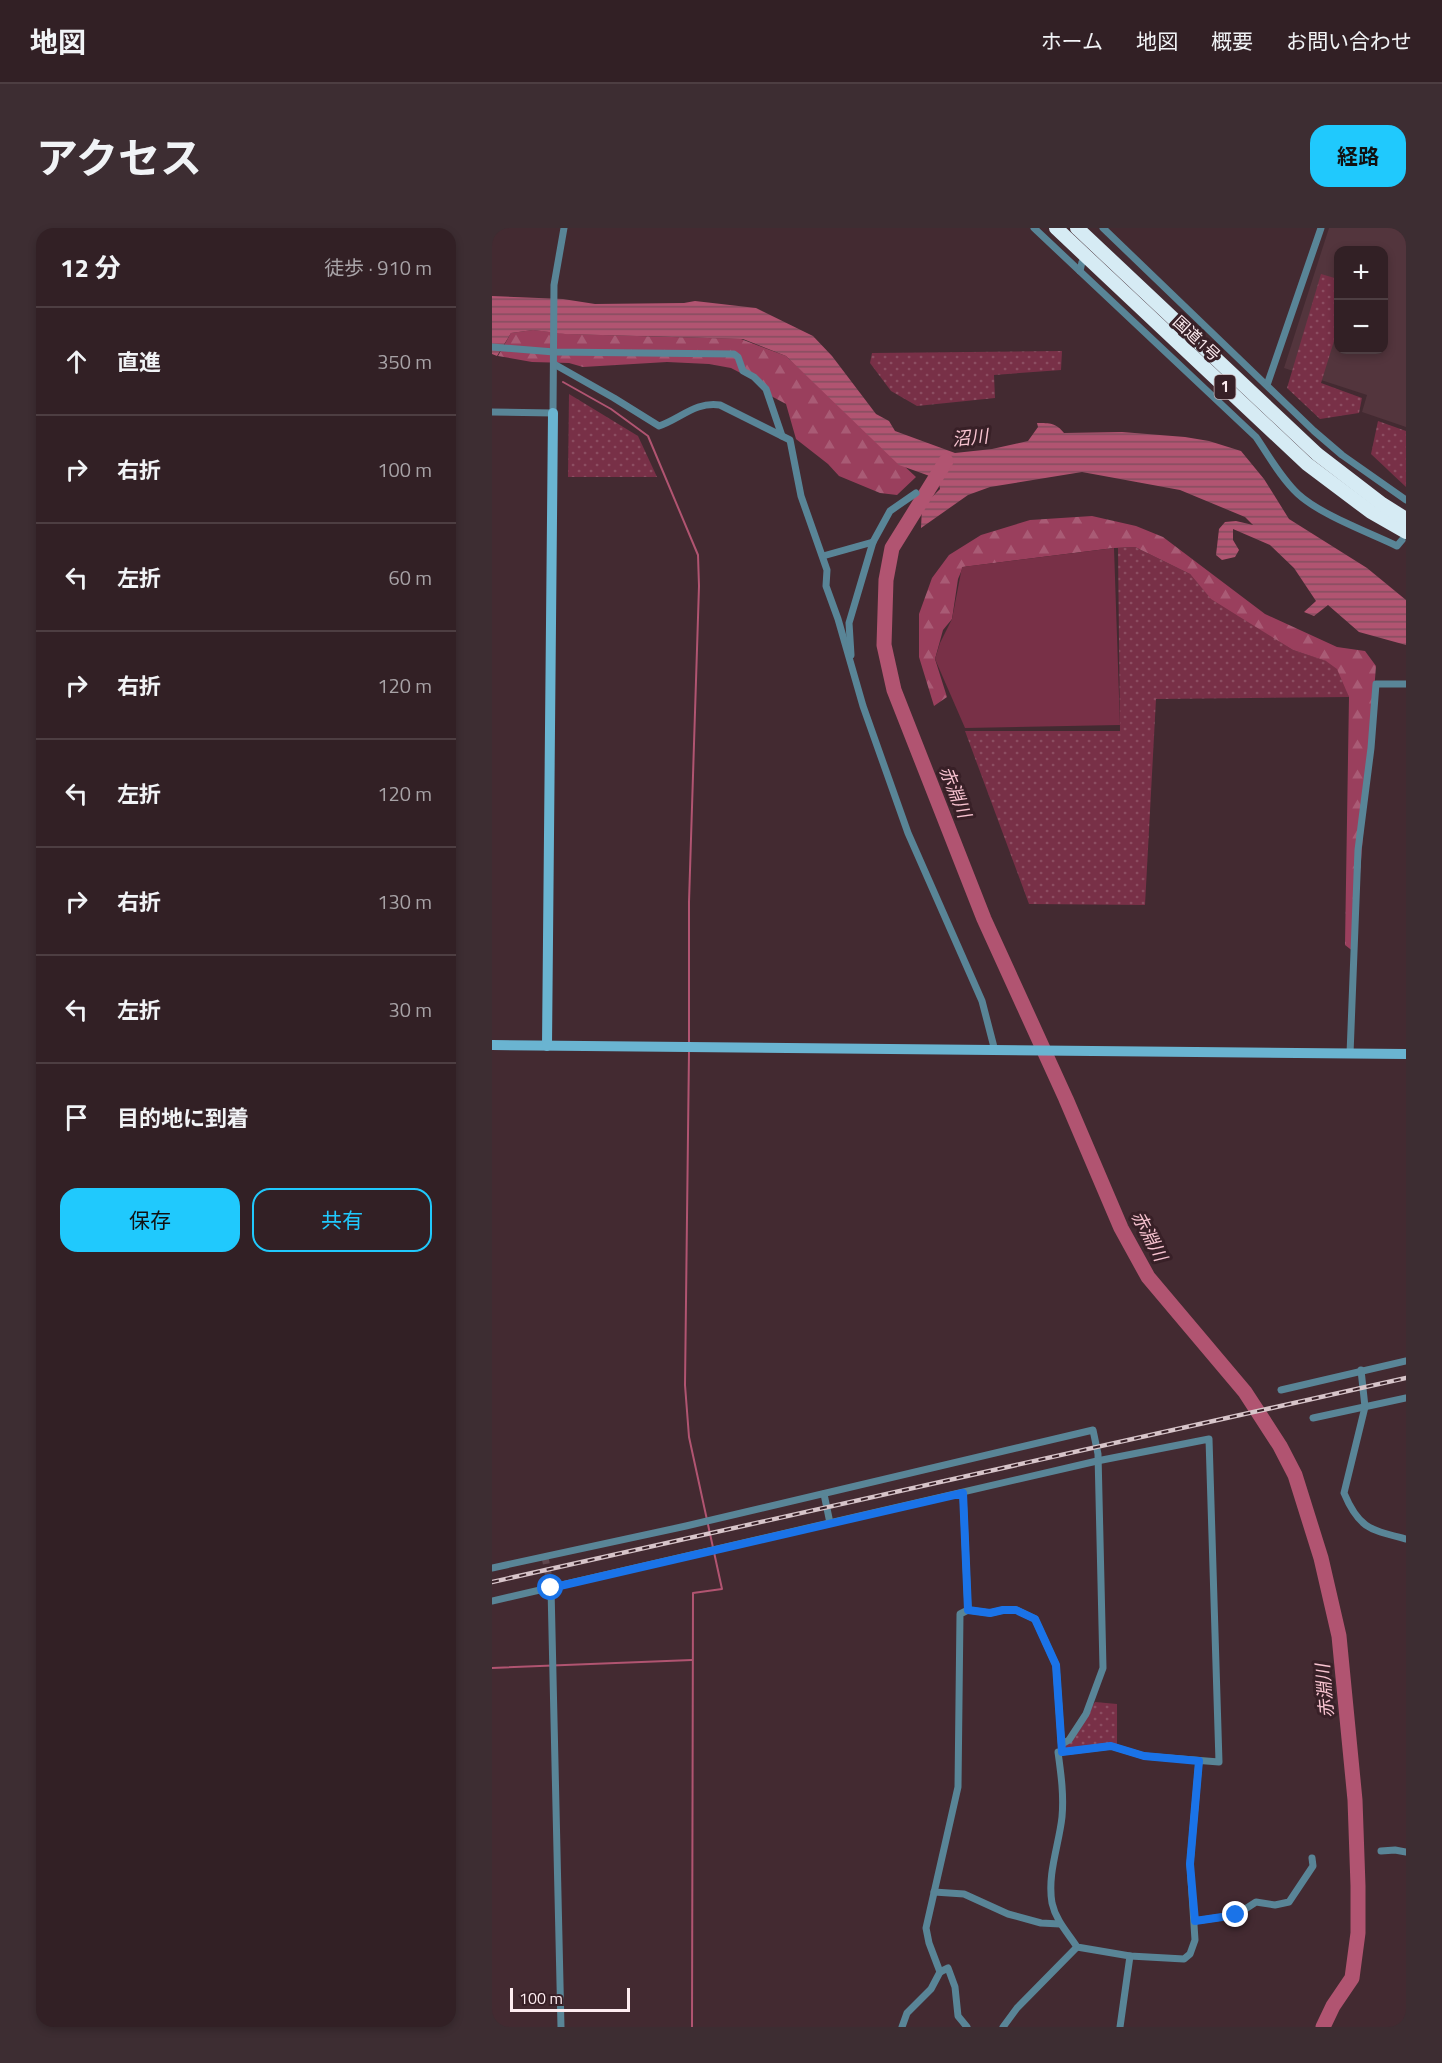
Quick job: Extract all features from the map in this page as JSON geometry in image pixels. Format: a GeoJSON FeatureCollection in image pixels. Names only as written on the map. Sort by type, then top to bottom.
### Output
{"type":"FeatureCollection","features":[{"type":"Feature","properties":{"kind":"highway","name":"国道1号"},"geometry":{"type":"LineString","coordinates":[[1056,228],[1307,464],[1404,536]]}},
{"type":"Feature","properties":{"kind":"highway","name":"国道1号"},"geometry":{"type":"LineString","coordinates":[[1085,229],[1317,454],[1382,504],[1406,519]]}},
{"type":"Feature","properties":{"kind":"street"},"geometry":{"type":"LineString","coordinates":[[547,1046],[554,285],[564,228]]}},
{"type":"Feature","properties":{"kind":"street"},"geometry":{"type":"LineString","coordinates":[[1034,228],[1256,438],[1299,495],[1324,511],[1397,546],[1404,536]]}},
{"type":"Feature","properties":{"kind":"street"},"geometry":{"type":"LineString","coordinates":[[1103,228],[1342,455],[1406,500]]}},
{"type":"Feature","properties":{"kind":"street"},"geometry":{"type":"LineString","coordinates":[[1267,385],[1321,228]]}},
{"type":"Feature","properties":{"kind":"street"},"geometry":{"type":"LineString","coordinates":[[1080,271],[1082,262]]}},
{"type":"Feature","properties":{"kind":"street"},"geometry":{"type":"LineString","coordinates":[[492,347],[554,352],[734,354],[738,357],[743,371],[754,377],[766,389],[782,436]]}},
{"type":"Feature","properties":{"kind":"street"},"geometry":{"type":"LineString","coordinates":[[554,364],[659,426],[701,404],[710,403],[720,405],[790,440],[801,496],[823,556],[827,570],[826,586],[838,619],[852,673],[908,833],[982,1001],[1000,1051]]}},
{"type":"Feature","properties":{"kind":"street"},"geometry":{"type":"LineString","coordinates":[[492,412],[553,413]]}},
{"type":"Feature","properties":{"kind":"street"},"geometry":{"type":"LineString","coordinates":[[852,673],[849,623],[873,542],[890,511],[916,493]]}},
{"type":"Feature","properties":{"kind":"street"},"geometry":{"type":"LineString","coordinates":[[823,556],[873,542]]}},
{"type":"Feature","properties":{"kind":"street"},"geometry":{"type":"LineString","coordinates":[[1350,1054],[1358,850],[1371,748],[1376,684],[1406,684]]}},
{"type":"Feature","properties":{"kind":"street"},"geometry":{"type":"LineString","coordinates":[[492,1045],[1406,1054]]}},
{"type":"Feature","properties":{"kind":"street"},"geometry":{"type":"LineString","coordinates":[[1281,1390],[1406,1361]]}},
{"type":"Feature","properties":{"kind":"street"},"geometry":{"type":"LineString","coordinates":[[1361,1370],[1365,1407],[1344,1493],[1359,1520],[1369,1528],[1406,1539]]}},
{"type":"Feature","properties":{"kind":"street"},"geometry":{"type":"LineString","coordinates":[[1313,1418],[1406,1398]]}},
{"type":"Feature","properties":{"kind":"street"},"geometry":{"type":"LineString","coordinates":[[492,1568],[686,1526],[1093,1430],[1098,1454],[1103,1668],[1086,1714],[1058,1752],[1063,1786],[1062,1818],[1054,1851],[1052,1884],[1052,1904],[1060,1924],[1077,1947],[1130,1956],[1184,1959],[1190,1954],[1195,1940],[1190,1864],[1199,1761]]}},
{"type":"Feature","properties":{"kind":"street"},"geometry":{"type":"LineString","coordinates":[[492,1601],[1097,1461],[1209,1439],[1219,1762],[1144,1756],[1111,1746],[1062,1748]]}},
{"type":"Feature","properties":{"kind":"street"},"geometry":{"type":"LineString","coordinates":[[963,1493],[968,1610]]}},
{"type":"Feature","properties":{"kind":"street"},"geometry":{"type":"LineString","coordinates":[[824,1494],[830,1523]]}},
{"type":"Feature","properties":{"kind":"street"},"geometry":{"type":"LineString","coordinates":[[551,1588],[561,2027]]}},
{"type":"Feature","properties":{"kind":"street"},"geometry":{"type":"LineString","coordinates":[[940,1972],[928,1943],[926,1928],[958,1787],[960,1614],[968,1610],[990,1613],[1016,1610],[1035,1619],[1056,1665],[1062,1748]]}},
{"type":"Feature","properties":{"kind":"street"},"geometry":{"type":"LineString","coordinates":[[1381,1851],[1406,1852]]}},
{"type":"Feature","properties":{"kind":"street"},"geometry":{"type":"LineString","coordinates":[[1195,1921],[1236,1915],[1256,1902],[1275,1905],[1289,1902],[1313,1866],[1312,1858]]}},
{"type":"Feature","properties":{"kind":"street"},"geometry":{"type":"LineString","coordinates":[[934,1892],[964,1894],[1008,1914],[1041,1923],[1060,1924]]}},
{"type":"Feature","properties":{"kind":"street"},"geometry":{"type":"LineString","coordinates":[[1003,2027],[1017,2008],[1077,1947]]}},
{"type":"Feature","properties":{"kind":"street"},"geometry":{"type":"LineString","coordinates":[[1120,2027],[1130,1956]]}},
{"type":"Feature","properties":{"kind":"street"},"geometry":{"type":"LineString","coordinates":[[902,2027],[907,2013],[931,1989],[940,1972],[948,1968],[955,1987],[958,2016],[967,2027]]}},
{"type":"Feature","properties":{"kind":"shaded area"},"geometry":{"type":"Polygon","coordinates":[[[1329,228],[1406,228],[1406,427],[1362,412],[1367,395],[1284,368],[1329,228]]]}},
{"type":"Feature","properties":{"kind":"shaded area"},"geometry":{"type":"Polygon","coordinates":[[[1321,274],[1334,278],[1334,341],[1321,383],[1362,398],[1359,413],[1320,419],[1287,388],[1321,274]]]}},
{"type":"Feature","properties":{"kind":"shaded area"},"geometry":{"type":"Polygon","coordinates":[[[492,296],[563,299],[595,304],[695,301],[756,308],[813,336],[832,356],[876,414],[889,421],[895,431],[955,453],[992,449],[1028,441],[1038,427],[1037,423],[1052,424],[1064,433],[1122,432],[1185,437],[1209,441],[1241,451],[1264,479],[1289,519],[1367,568],[1406,600],[1406,645],[1359,632],[1328,605],[1314,616],[1304,612],[1316,601],[1294,568],[1270,545],[1233,529],[1233,540],[1239,550],[1235,557],[1222,560],[1216,555],[1219,529],[1225,522],[1236,521],[1253,525],[1245,517],[1180,490],[1082,472],[990,487],[968,495],[921,528],[922,507],[940,489],[938,479],[899,465],[786,356],[743,339],[565,334],[533,330],[511,333],[497,356],[492,354],[492,296]]]}},
{"type":"Feature","properties":{"kind":"shaded area"},"geometry":{"type":"Polygon","coordinates":[[[1062,351],[1061,370],[994,375],[995,398],[917,406],[891,391],[870,363],[872,353],[1062,351]]]}},
{"type":"Feature","properties":{"kind":"shaded area"},"geometry":{"type":"Polygon","coordinates":[[[569,394],[638,436],[657,477],[568,477],[569,394]]]}},
{"type":"Feature","properties":{"kind":"shaded area"},"geometry":{"type":"Polygon","coordinates":[[[1378,421],[1406,431],[1406,487],[1371,454],[1378,421]]]}},
{"type":"Feature","properties":{"kind":"shaded area"},"geometry":{"type":"Polygon","coordinates":[[[1135,547],[1190,574],[1209,596],[1293,650],[1339,665],[1349,697],[1156,699],[1145,905],[1029,904],[965,731],[1120,731],[1118,548],[1135,547]]]}},
{"type":"Feature","properties":{"kind":"shaded area"},"geometry":{"type":"Polygon","coordinates":[[[1114,548],[1120,725],[965,728],[935,659],[952,619],[962,567],[1114,548]]]}},
{"type":"Feature","properties":{"kind":"shaded area"},"geometry":{"type":"Polygon","coordinates":[[[1095,1702],[1117,1704],[1117,1745],[1062,1752],[1062,1744],[1069,1740],[1095,1702]]]}},
{"type":"Feature","properties":{"kind":"green space"},"geometry":{"type":"Polygon","coordinates":[[[533,330],[568,334],[741,339],[786,356],[916,477],[897,495],[880,493],[839,476],[828,464],[796,439],[786,404],[771,396],[760,383],[731,368],[709,364],[667,362],[583,367],[569,363],[532,362],[498,356],[511,333],[533,330]]]}},
{"type":"Feature","properties":{"kind":"green space"},"geometry":{"type":"Polygon","coordinates":[[[1092,516],[1136,526],[1163,537],[1265,614],[1337,647],[1365,651],[1376,666],[1354,952],[1345,945],[1349,697],[1337,669],[1326,661],[1293,650],[1211,599],[1190,574],[1135,547],[963,567],[958,579],[952,619],[943,630],[935,659],[947,697],[934,706],[919,657],[919,614],[932,578],[949,555],[981,535],[1030,520],[1092,516]]]}},
{"type":"Feature","properties":{"kind":"waterway"},"geometry":{"type":"LineString","coordinates":[[563,382],[611,409],[648,436],[698,555],[699,586],[689,902],[689,1042]]}},
{"type":"Feature","properties":{"kind":"waterway","name":"赤淵川"},"geometry":{"type":"LineString","coordinates":[[946,461],[892,548],[886,580],[884,645],[894,690],[984,919],[1066,1099],[1121,1228],[1148,1277],[1245,1392],[1280,1446],[1295,1475],[1321,1558],[1339,1636],[1355,1800],[1358,1886],[1358,1933],[1352,1978],[1333,2006],[1323,2027]]}},
{"type":"Feature","properties":{"kind":"waterway"},"geometry":{"type":"LineString","coordinates":[[689,1051],[685,1385],[689,1437],[722,1589],[693,1593],[692,2027]]}},
{"type":"Feature","properties":{"kind":"waterway"},"geometry":{"type":"LineString","coordinates":[[492,1668],[692,1660]]}},
{"type":"Feature","properties":{"kind":"tunnel"},"geometry":{"type":"LineString","coordinates":[[545,1557],[551,1588]]}},
{"type":"Feature","properties":{"kind":"railway"},"geometry":{"type":"LineString","coordinates":[[492,1582],[1406,1378]]}},
{"type":"Feature","properties":{"kind":"route"},"geometry":{"type":"LineString","coordinates":[[551,1588],[963,1493],[968,1610],[990,1613],[1016,1610],[1035,1619],[1056,1665],[1062,1752],[1111,1746],[1144,1756],[1199,1761],[1190,1864],[1195,1921],[1236,1915]]}},
{"type":"Feature","properties":{"kind":"water label","name":"沼川"},"geometry":{"type":"Point","coordinates":[970,438]}}]}
